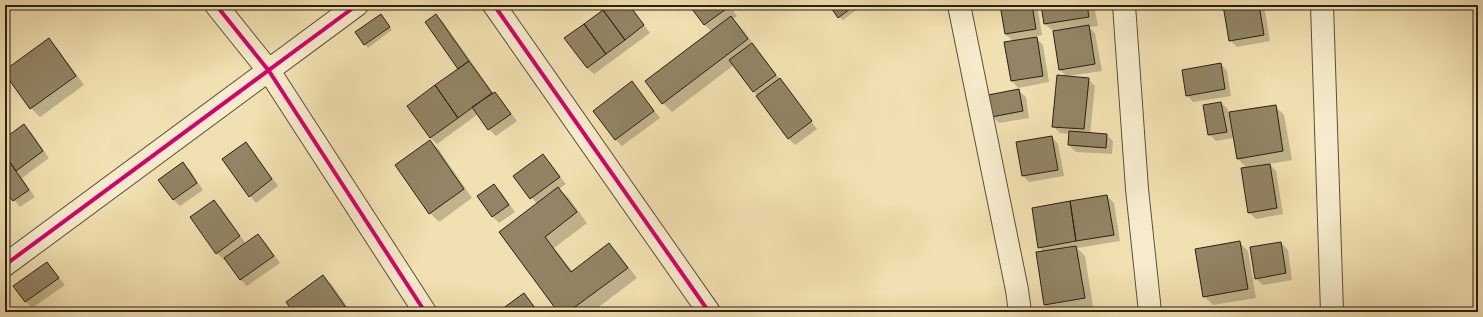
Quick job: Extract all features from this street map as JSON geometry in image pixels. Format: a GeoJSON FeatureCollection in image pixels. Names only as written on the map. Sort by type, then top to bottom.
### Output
{"type":"FeatureCollection","features":[{"type":"Feature","properties":{"kind":"street"},"geometry":{"type":"LineString","coordinates":[[216,5],[269,71],[425,312]]}},
{"type":"Feature","properties":{"kind":"street"},"geometry":{"type":"LineString","coordinates":[[5,265],[358,5]]}},
{"type":"Feature","properties":{"kind":"street"},"geometry":{"type":"LineString","coordinates":[[494,5],[709,312]]}},
{"type":"Feature","properties":{"kind":"street"},"geometry":{"type":"LineString","coordinates":[[959,5],[1018,290],[1020,312]]}},
{"type":"Feature","properties":{"kind":"street"},"geometry":{"type":"LineString","coordinates":[[1124,5],[1137,189],[1150,312]]}},
{"type":"Feature","properties":{"kind":"street"},"geometry":{"type":"LineString","coordinates":[[1322,5],[1332,312]]}},
{"type":"Feature","properties":{"kind":"building"},"geometry":{"type":"Polygon","coordinates":[[[609,5],[629,5],[644,25],[625,40],[603,10],[609,5]]]}},
{"type":"Feature","properties":{"kind":"building"},"geometry":{"type":"Polygon","coordinates":[[[689,5],[727,5],[729,7],[704,25],[689,5]]]}},
{"type":"Feature","properties":{"kind":"building"},"geometry":{"type":"Polygon","coordinates":[[[855,5],[838,18],[830,6],[855,5]]]}},
{"type":"Feature","properties":{"kind":"building"},"geometry":{"type":"Polygon","coordinates":[[[1000,5],[1032,5],[1036,29],[1005,34],[1000,5]]]}},
{"type":"Feature","properties":{"kind":"building"},"geometry":{"type":"Polygon","coordinates":[[[1041,5],[1087,5],[1089,17],[1044,24],[1041,5]]]}},
{"type":"Feature","properties":{"kind":"building"},"geometry":{"type":"Polygon","coordinates":[[[1223,5],[1259,5],[1264,35],[1229,41],[1223,5]]]}},
{"type":"Feature","properties":{"kind":"building"},"geometry":{"type":"Polygon","coordinates":[[[603,10],[625,40],[606,54],[584,24],[603,10]]]}},
{"type":"Feature","properties":{"kind":"building"},"geometry":{"type":"Polygon","coordinates":[[[381,14],[390,27],[364,45],[355,32],[381,14]]]}},
{"type":"Feature","properties":{"kind":"building"},"geometry":{"type":"Polygon","coordinates":[[[436,14],[469,61],[458,69],[425,22],[436,14]]]}},
{"type":"Feature","properties":{"kind":"building"},"geometry":{"type":"Polygon","coordinates":[[[731,16],[748,39],[662,104],[645,81],[731,16]]]}},
{"type":"Feature","properties":{"kind":"building"},"geometry":{"type":"Polygon","coordinates":[[[584,24],[606,54],[587,68],[564,38],[584,24]]]}},
{"type":"Feature","properties":{"kind":"building"},"geometry":{"type":"Polygon","coordinates":[[[1089,25],[1095,64],[1059,70],[1053,31],[1089,25]]]}},
{"type":"Feature","properties":{"kind":"building"},"geometry":{"type":"Polygon","coordinates":[[[1037,37],[1043,76],[1011,81],[1004,42],[1037,37]]]}},
{"type":"Feature","properties":{"kind":"building"},"geometry":{"type":"Polygon","coordinates":[[[49,38],[76,76],[30,109],[5,74],[5,70],[49,38]]]}},
{"type":"Feature","properties":{"kind":"building"},"geometry":{"type":"Polygon","coordinates":[[[752,43],[776,75],[753,92],[729,60],[752,43]]]}},
{"type":"Feature","properties":{"kind":"building"},"geometry":{"type":"Polygon","coordinates":[[[469,61],[492,93],[458,118],[435,85],[469,61]]]}},
{"type":"Feature","properties":{"kind":"building"},"geometry":{"type":"Polygon","coordinates":[[[1221,63],[1225,89],[1186,96],[1182,70],[1221,63]]]}},
{"type":"Feature","properties":{"kind":"building"},"geometry":{"type":"Polygon","coordinates":[[[1057,75],[1089,78],[1084,129],[1052,127],[1057,75]]]}},
{"type":"Feature","properties":{"kind":"building"},"geometry":{"type":"Polygon","coordinates":[[[780,78],[812,121],[788,139],[756,96],[780,78]]]}},
{"type":"Feature","properties":{"kind":"building"},"geometry":{"type":"Polygon","coordinates":[[[632,81],[654,111],[615,140],[593,111],[632,81]]]}},
{"type":"Feature","properties":{"kind":"building"},"geometry":{"type":"Polygon","coordinates":[[[435,85],[458,118],[430,138],[407,106],[435,85]]]}},
{"type":"Feature","properties":{"kind":"building"},"geometry":{"type":"Polygon","coordinates":[[[1019,89],[1023,111],[991,117],[988,95],[1019,89]]]}},
{"type":"Feature","properties":{"kind":"building"},"geometry":{"type":"Polygon","coordinates":[[[495,92],[511,114],[488,130],[472,107],[495,92]]]}},
{"type":"Feature","properties":{"kind":"building"},"geometry":{"type":"Polygon","coordinates":[[[1221,102],[1227,132],[1208,135],[1203,105],[1221,102]]]}},
{"type":"Feature","properties":{"kind":"building"},"geometry":{"type":"Polygon","coordinates":[[[1276,105],[1283,151],[1237,159],[1229,112],[1276,105]]]}},
{"type":"Feature","properties":{"kind":"building"},"geometry":{"type":"Polygon","coordinates":[[[24,124],[43,151],[16,171],[5,155],[5,138],[24,124]]]}},
{"type":"Feature","properties":{"kind":"building"},"geometry":{"type":"Polygon","coordinates":[[[1069,131],[1107,134],[1106,148],[1068,145],[1069,131]]]}},
{"type":"Feature","properties":{"kind":"building"},"geometry":{"type":"Polygon","coordinates":[[[1052,136],[1058,170],[1022,176],[1016,142],[1052,136]]]}},
{"type":"Feature","properties":{"kind":"building"},"geometry":{"type":"Polygon","coordinates":[[[430,140],[464,189],[429,214],[395,165],[430,140]]]}},
{"type":"Feature","properties":{"kind":"building"},"geometry":{"type":"Polygon","coordinates":[[[246,142],[272,179],[249,197],[222,159],[246,142]]]}},
{"type":"Feature","properties":{"kind":"building"},"geometry":{"type":"Polygon","coordinates":[[[543,154],[560,177],[530,199],[513,176],[543,154]]]}},
{"type":"Feature","properties":{"kind":"building"},"geometry":{"type":"Polygon","coordinates":[[[9,161],[29,190],[13,201],[5,191],[5,164],[9,161]]]}},
{"type":"Feature","properties":{"kind":"building"},"geometry":{"type":"Polygon","coordinates":[[[183,162],[197,183],[173,200],[158,180],[183,162]]]}},
{"type":"Feature","properties":{"kind":"building"},"geometry":{"type":"Polygon","coordinates":[[[1270,164],[1277,208],[1248,213],[1241,168],[1270,164]]]}},
{"type":"Feature","properties":{"kind":"building"},"geometry":{"type":"Polygon","coordinates":[[[494,184],[509,205],[492,217],[477,196],[494,184]]]}},
{"type":"Feature","properties":{"kind":"building"},"geometry":{"type":"Polygon","coordinates":[[[558,187],[577,212],[545,237],[571,272],[609,243],[628,268],[568,312],[558,312],[499,232],[558,187]]]}},
{"type":"Feature","properties":{"kind":"building"},"geometry":{"type":"Polygon","coordinates":[[[1107,195],[1114,235],[1076,241],[1070,201],[1107,195]]]}},
{"type":"Feature","properties":{"kind":"building"},"geometry":{"type":"Polygon","coordinates":[[[214,200],[240,236],[216,254],[190,217],[214,200]]]}},
{"type":"Feature","properties":{"kind":"building"},"geometry":{"type":"Polygon","coordinates":[[[1070,201],[1076,241],[1038,248],[1032,208],[1070,201]]]}},
{"type":"Feature","properties":{"kind":"building"},"geometry":{"type":"Polygon","coordinates":[[[258,234],[274,256],[240,280],[224,258],[258,234]]]}},
{"type":"Feature","properties":{"kind":"building"},"geometry":{"type":"Polygon","coordinates":[[[1240,241],[1248,289],[1203,297],[1195,249],[1240,241]]]}},
{"type":"Feature","properties":{"kind":"building"},"geometry":{"type":"Polygon","coordinates":[[[1281,242],[1286,273],[1255,279],[1250,247],[1281,242]]]}},
{"type":"Feature","properties":{"kind":"building"},"geometry":{"type":"Polygon","coordinates":[[[1076,246],[1085,298],[1044,305],[1036,252],[1076,246]]]}},
{"type":"Feature","properties":{"kind":"building"},"geometry":{"type":"Polygon","coordinates":[[[47,262],[59,278],[25,302],[13,286],[47,262]]]}},
{"type":"Feature","properties":{"kind":"building"},"geometry":{"type":"Polygon","coordinates":[[[323,275],[349,312],[293,312],[286,302],[323,275]]]}},
{"type":"Feature","properties":{"kind":"building"},"geometry":{"type":"Polygon","coordinates":[[[524,293],[538,312],[498,312],[524,293]]]}},
{"type":"Feature","properties":{"kind":"cycle path"},"geometry":{"type":"LineString","coordinates":[[216,5],[269,71],[425,312]]}},
{"type":"Feature","properties":{"kind":"cycle path"},"geometry":{"type":"LineString","coordinates":[[5,265],[357,5]]}},
{"type":"Feature","properties":{"kind":"cycle path"},"geometry":{"type":"LineString","coordinates":[[494,5],[709,312]]}}]}
